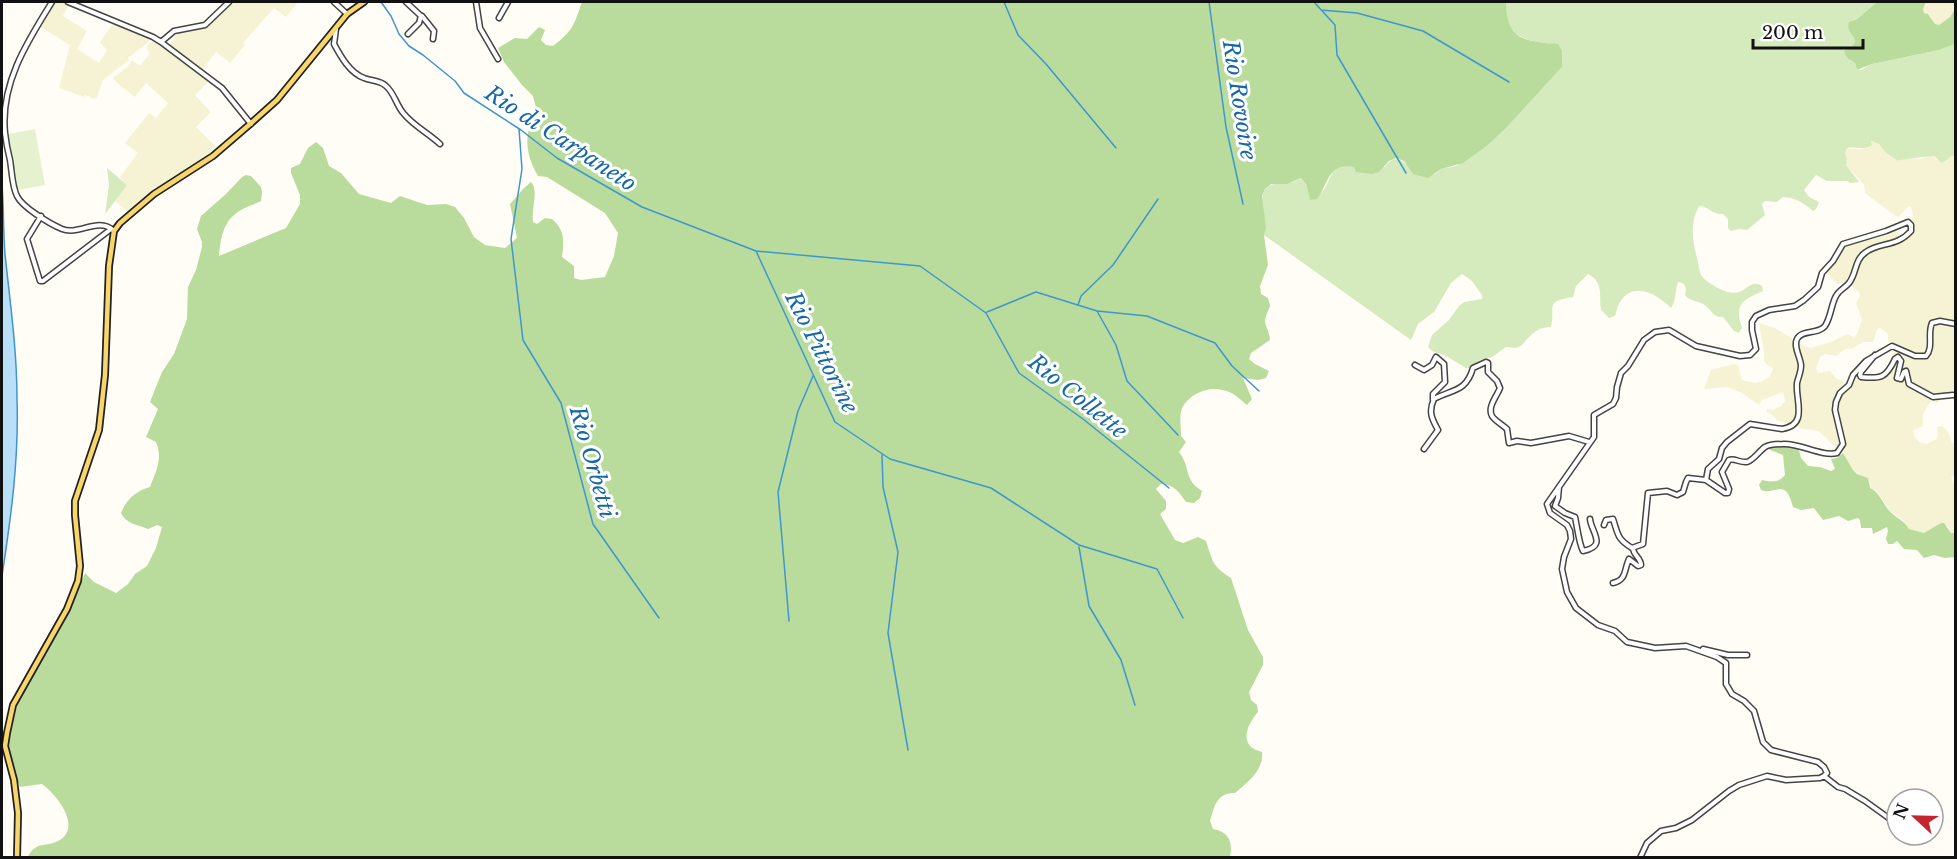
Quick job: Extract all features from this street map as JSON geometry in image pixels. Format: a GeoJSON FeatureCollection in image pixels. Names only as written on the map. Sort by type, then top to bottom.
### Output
{"type":"FeatureCollection","features":[{"type":"Feature","properties":{"kind":"main road"},"geometry":{"type":"LineString","coordinates":[[17,858],[18,813],[14,780],[5,746],[13,705],[67,609],[78,581],[80,566],[75,509],[79,488],[99,430],[105,375],[109,266],[113,230],[154,194],[213,156],[251,124],[277,100],[347,14],[364,2]]}},
{"type":"Feature","properties":{"kind":"street"},"geometry":{"type":"LineString","coordinates":[[52,2],[18,60],[10,84],[5,114],[5,134],[16,194],[23,205],[62,229],[99,225],[113,230]]}},
{"type":"Feature","properties":{"kind":"street"},"geometry":{"type":"LineString","coordinates":[[68,2],[161,42],[222,88],[251,124]]}},
{"type":"Feature","properties":{"kind":"street"},"geometry":{"type":"LineString","coordinates":[[161,42],[174,31],[205,25],[229,2]]}},
{"type":"Feature","properties":{"kind":"street"},"geometry":{"type":"LineString","coordinates":[[334,2],[347,14]]}},
{"type":"Feature","properties":{"kind":"street"},"geometry":{"type":"LineString","coordinates":[[406,2],[427,21],[434,31],[433,39]]}},
{"type":"Feature","properties":{"kind":"street"},"geometry":{"type":"LineString","coordinates":[[476,2],[480,28],[498,59]]}},
{"type":"Feature","properties":{"kind":"street"},"geometry":{"type":"LineString","coordinates":[[499,18],[508,2]]}},
{"type":"Feature","properties":{"kind":"street"},"geometry":{"type":"LineString","coordinates":[[408,34],[419,22],[421,16]]}},
{"type":"Feature","properties":{"kind":"street"},"geometry":{"type":"LineString","coordinates":[[337,25],[334,44],[352,71],[367,80],[384,84],[395,97],[403,113],[417,128],[440,144]]}},
{"type":"Feature","properties":{"kind":"street"},"geometry":{"type":"LineString","coordinates":[[40,216],[27,239],[40,281],[113,230]]}},
{"type":"Feature","properties":{"kind":"street"},"geometry":{"type":"LineString","coordinates":[[1706,480],[1707,470],[1719,459],[1722,448],[1750,424],[1782,429],[1794,424],[1800,410],[1797,387],[1801,367],[1796,343],[1798,338],[1802,334],[1820,330],[1824,326],[1835,297],[1849,284],[1855,266],[1862,255],[1868,250],[1906,237],[1912,230],[1910,223],[1901,224],[1841,246],[1833,261],[1822,273],[1818,287],[1804,300],[1794,306],[1769,310],[1756,316],[1752,322],[1756,349],[1750,355],[1740,356],[1696,346],[1669,330],[1660,330],[1651,334],[1644,340],[1621,373],[1615,401],[1594,415],[1595,435],[1558,486],[1547,506],[1550,513],[1567,525],[1570,531],[1571,539],[1562,569],[1565,586],[1574,606],[1598,625],[1615,631],[1627,642],[1655,648],[1686,646],[1728,655],[1747,655]]}},
{"type":"Feature","properties":{"kind":"street"},"geometry":{"type":"LineString","coordinates":[[1633,548],[1644,543],[1648,493],[1667,491],[1677,495],[1683,492],[1688,478],[1706,480],[1725,493],[1728,492],[1722,471],[1729,460],[1731,458],[1743,462],[1748,461],[1769,445],[1786,443],[1832,454],[1839,452],[1843,441],[1835,414],[1835,405],[1840,393],[1848,385],[1853,375],[1875,354],[1894,346],[1911,355],[1926,356],[1930,349],[1929,336],[1932,323],[1940,321],[1956,324]]}},
{"type":"Feature","properties":{"kind":"street"},"geometry":{"type":"LineString","coordinates":[[1875,354],[1861,372],[1861,377],[1874,379],[1880,377],[1889,371],[1898,357],[1901,361],[1898,378],[1901,378],[1906,371],[1910,384],[1932,397],[1953,395]]}},
{"type":"Feature","properties":{"kind":"street"},"geometry":{"type":"LineString","coordinates":[[1415,365],[1424,370],[1432,365],[1436,357],[1440,358],[1444,364],[1445,382],[1433,394],[1431,406],[1432,420],[1438,430],[1424,449]]}},
{"type":"Feature","properties":{"kind":"street"},"geometry":{"type":"LineString","coordinates":[[1433,400],[1463,387],[1469,381],[1472,370],[1479,364],[1487,362],[1488,372],[1499,383],[1499,391],[1492,404],[1492,417],[1507,429],[1509,443],[1517,441],[1531,443],[1569,436],[1589,442]]}},
{"type":"Feature","properties":{"kind":"street"},"geometry":{"type":"LineString","coordinates":[[1558,486],[1555,506],[1575,516],[1583,552],[1591,549],[1596,541],[1596,534],[1590,525],[1590,519]]}},
{"type":"Feature","properties":{"kind":"street"},"geometry":{"type":"LineString","coordinates":[[1604,525],[1605,520],[1613,520],[1619,538],[1633,548],[1641,561],[1641,565],[1638,566],[1629,559],[1623,577],[1612,583]]}},
{"type":"Feature","properties":{"kind":"street"},"geometry":{"type":"LineString","coordinates":[[1640,858],[1647,843],[1661,831],[1676,828],[1692,820],[1739,785],[1767,776],[1786,780],[1820,778],[1827,772],[1818,762],[1771,750],[1763,742],[1754,711],[1732,694],[1726,684],[1726,663],[1699,649]]}},
{"type":"Feature","properties":{"kind":"street"},"geometry":{"type":"LineString","coordinates":[[1824,776],[1885,815]]}},
{"type":"Feature","properties":{"kind":"shaded area"},"geometry":{"type":"Polygon","coordinates":[[[55,2],[69,5],[63,16],[87,31],[77,49],[99,63],[107,50],[100,42],[114,22],[151,38],[128,58],[129,60],[103,80],[95,99],[59,88],[70,45],[39,26],[55,2]]]}},
{"type":"Feature","properties":{"kind":"shaded area"},"geometry":{"type":"Polygon","coordinates":[[[230,2],[298,2],[286,17],[274,8],[243,43],[245,45],[230,63],[216,52],[202,70],[169,46],[179,32],[208,25],[230,2]]]}},
{"type":"Feature","properties":{"kind":"shaded area"},"geometry":{"type":"Polygon","coordinates":[[[1926,2],[1955,2],[1955,9],[1950,17],[1939,25],[1935,25],[1931,17],[1924,13],[1926,2]]]}},
{"type":"Feature","properties":{"kind":"shaded area"},"geometry":{"type":"Polygon","coordinates":[[[154,39],[210,80],[195,95],[211,112],[196,127],[216,147],[193,166],[156,189],[128,212],[115,201],[126,187],[120,177],[138,153],[125,143],[149,113],[156,118],[168,103],[146,83],[135,97],[113,78],[132,60],[140,66],[149,54],[147,46],[154,39]]]}},
{"type":"Feature","properties":{"kind":"shaded area"},"geometry":{"type":"Polygon","coordinates":[[[1870,141],[1879,144],[1886,153],[1898,161],[1928,156],[1933,156],[1937,160],[1955,156],[1955,322],[1948,319],[1930,321],[1926,332],[1926,350],[1923,354],[1915,355],[1890,342],[1888,334],[1880,328],[1877,329],[1872,342],[1863,342],[1853,348],[1845,349],[1836,356],[1825,354],[1820,357],[1816,368],[1818,373],[1830,371],[1844,382],[1832,411],[1839,444],[1835,447],[1819,431],[1803,429],[1776,420],[1767,412],[1767,409],[1773,410],[1785,401],[1783,392],[1762,400],[1759,405],[1740,392],[1727,387],[1704,389],[1711,370],[1734,364],[1738,365],[1742,380],[1755,383],[1770,376],[1773,368],[1764,360],[1759,323],[1775,328],[1811,348],[1847,334],[1854,337],[1857,334],[1862,320],[1856,303],[1860,296],[1859,292],[1846,281],[1837,284],[1826,272],[1832,267],[1843,247],[1879,237],[1895,229],[1900,236],[1906,239],[1913,226],[1907,219],[1912,218],[1913,215],[1911,207],[1909,206],[1898,217],[1891,213],[1865,193],[1864,185],[1846,165],[1847,148],[1870,147],[1870,141]]]}},
{"type":"Feature","properties":{"kind":"shaded area"},"geometry":{"type":"Polygon","coordinates":[[[1941,322],[1955,326],[1956,381],[1954,392],[1943,394],[1938,403],[1931,401],[1923,414],[1923,426],[1913,431],[1919,442],[1926,444],[1937,439],[1937,427],[1942,426],[1948,432],[1952,443],[1955,443],[1955,475],[1951,477],[1955,486],[1954,534],[1947,526],[1924,533],[1909,529],[1902,519],[1892,513],[1876,491],[1870,488],[1869,480],[1853,470],[1843,453],[1845,441],[1836,411],[1839,397],[1854,376],[1857,374],[1871,380],[1885,373],[1895,349],[1914,360],[1928,358],[1931,353],[1930,338],[1933,323],[1941,322]]]}},
{"type":"Feature","properties":{"kind":"green space"},"geometry":{"type":"Polygon","coordinates":[[[582,2],[1506,2],[1507,15],[1514,32],[1527,40],[1558,44],[1562,51],[1562,67],[1506,128],[1488,145],[1463,163],[1441,169],[1428,178],[1413,174],[1404,161],[1396,158],[1389,161],[1379,172],[1372,174],[1356,172],[1354,167],[1345,166],[1330,175],[1317,199],[1310,200],[1306,184],[1301,178],[1287,184],[1271,184],[1262,196],[1268,265],[1260,286],[1261,294],[1268,298],[1270,306],[1265,322],[1270,340],[1251,353],[1249,359],[1269,371],[1266,378],[1258,380],[1243,378],[1252,399],[1247,405],[1230,392],[1217,389],[1200,392],[1185,403],[1180,418],[1181,436],[1186,442],[1179,452],[1192,482],[1202,491],[1200,498],[1194,503],[1186,502],[1173,487],[1161,484],[1156,489],[1166,501],[1166,509],[1160,514],[1175,540],[1183,543],[1198,537],[1206,541],[1214,563],[1231,578],[1248,630],[1263,657],[1263,665],[1249,692],[1251,700],[1257,705],[1258,712],[1250,723],[1246,735],[1250,745],[1262,752],[1262,759],[1258,770],[1245,785],[1235,793],[1224,795],[1217,801],[1210,821],[1213,829],[1229,838],[1230,857],[28,857],[38,846],[60,840],[66,834],[68,819],[60,802],[42,784],[20,787],[12,765],[9,745],[13,714],[17,702],[62,625],[85,573],[94,582],[116,593],[128,584],[135,574],[147,566],[156,548],[162,527],[157,525],[148,529],[136,525],[126,520],[121,513],[132,497],[150,487],[158,465],[159,454],[156,442],[146,437],[158,409],[150,402],[162,372],[174,354],[187,319],[188,287],[196,270],[202,247],[197,229],[201,216],[246,175],[251,176],[261,187],[261,201],[239,211],[229,221],[221,240],[219,256],[286,228],[300,204],[300,195],[291,168],[300,164],[308,148],[316,142],[323,148],[329,166],[341,173],[359,194],[391,203],[400,196],[427,205],[446,204],[455,207],[474,237],[485,245],[505,248],[517,238],[510,204],[531,182],[535,195],[533,222],[537,224],[545,218],[552,219],[559,227],[563,241],[562,257],[574,266],[574,278],[581,280],[605,277],[614,256],[618,233],[605,213],[547,177],[538,176],[530,160],[527,144],[529,128],[537,112],[533,96],[504,62],[498,48],[515,38],[527,39],[539,27],[545,30],[541,40],[546,45],[553,46],[572,27],[582,2]]]}},
{"type":"Feature","properties":{"kind":"green space"},"geometry":{"type":"Polygon","coordinates":[[[1506,2],[1877,2],[1853,20],[1855,40],[1854,44],[1847,48],[1847,58],[1855,63],[1857,70],[1861,70],[1872,64],[1939,50],[1955,44],[1955,156],[1942,163],[1934,156],[1898,161],[1886,153],[1879,144],[1871,141],[1872,145],[1866,148],[1847,148],[1846,165],[1859,182],[1827,181],[1816,175],[1804,190],[1809,197],[1819,202],[1816,209],[1813,211],[1799,201],[1783,197],[1777,202],[1765,201],[1762,204],[1765,215],[1747,230],[1731,231],[1728,228],[1728,219],[1723,214],[1699,206],[1694,220],[1693,234],[1701,275],[1715,286],[1729,292],[1736,293],[1752,284],[1762,286],[1763,291],[1745,300],[1740,308],[1742,328],[1739,333],[1734,331],[1723,317],[1716,316],[1703,304],[1687,297],[1684,284],[1678,282],[1671,308],[1660,298],[1646,292],[1632,292],[1620,302],[1615,316],[1609,318],[1601,310],[1599,285],[1588,274],[1576,286],[1573,297],[1554,303],[1551,327],[1538,330],[1516,348],[1506,347],[1492,357],[1480,360],[1466,368],[1428,347],[1432,335],[1449,320],[1459,306],[1464,302],[1482,299],[1482,295],[1472,281],[1462,274],[1451,283],[1434,312],[1418,324],[1411,340],[1264,235],[1262,202],[1265,190],[1269,186],[1301,178],[1306,184],[1310,200],[1321,193],[1336,169],[1346,166],[1354,167],[1357,172],[1385,167],[1396,159],[1404,162],[1413,174],[1435,174],[1441,169],[1456,166],[1488,145],[1562,67],[1561,59],[1550,43],[1523,38],[1512,29],[1506,17],[1506,2]]]}},
{"type":"Feature","properties":{"kind":"green space"},"geometry":{"type":"Polygon","coordinates":[[[1877,2],[1926,2],[1924,13],[1939,25],[1950,17],[1955,9],[1955,44],[1939,50],[1872,64],[1857,70],[1855,63],[1847,58],[1844,51],[1854,44],[1855,40],[1848,25],[1877,2]]]}},
{"type":"Feature","properties":{"kind":"green space"},"geometry":{"type":"Polygon","coordinates":[[[35,129],[45,185],[18,190],[8,134],[35,129]]]}},
{"type":"Feature","properties":{"kind":"green space"},"geometry":{"type":"Polygon","coordinates":[[[107,168],[126,184],[126,187],[105,214],[109,185],[107,168]]]}},
{"type":"Feature","properties":{"kind":"green space"},"geometry":{"type":"Polygon","coordinates":[[[1786,445],[1799,450],[1801,458],[1808,466],[1831,471],[1835,469],[1831,459],[1843,453],[1853,470],[1868,478],[1870,488],[1909,529],[1924,533],[1944,523],[1951,533],[1955,533],[1955,557],[1945,558],[1934,555],[1924,558],[1917,550],[1904,549],[1897,541],[1888,544],[1887,527],[1873,534],[1872,528],[1861,528],[1858,518],[1848,521],[1839,516],[1823,520],[1814,508],[1801,510],[1793,507],[1787,492],[1783,490],[1761,490],[1759,485],[1762,480],[1777,481],[1785,475],[1783,455],[1769,448],[1786,445]]]}},
{"type":"Feature","properties":{"kind":"water"},"geometry":{"type":"Polygon","coordinates":[[[2,186],[5,254],[16,362],[17,444],[14,488],[2,576],[2,186]]]}},
{"type":"Feature","properties":{"kind":"waterway","name":"Rio di Carpaneto"},"geometry":{"type":"LineString","coordinates":[[381,2],[391,16],[399,34],[409,46],[455,81],[464,93],[521,130],[557,158],[642,207],[756,251],[920,266],[986,313],[1019,373],[1083,419],[1169,488]]}},
{"type":"Feature","properties":{"kind":"waterway"},"geometry":{"type":"LineString","coordinates":[[1004,2],[1018,35],[1046,64],[1116,148]]}},
{"type":"Feature","properties":{"kind":"waterway","name":"Rio Rovoire"},"geometry":{"type":"LineString","coordinates":[[1209,2],[1226,127],[1243,204]]}},
{"type":"Feature","properties":{"kind":"waterway"},"geometry":{"type":"LineString","coordinates":[[1314,2],[1335,25],[1337,55],[1406,173]]}},
{"type":"Feature","properties":{"kind":"waterway"},"geometry":{"type":"LineString","coordinates":[[1321,10],[1357,13],[1423,31],[1509,82]]}},
{"type":"Feature","properties":{"kind":"waterway","name":"Rio Orbetti"},"geometry":{"type":"LineString","coordinates":[[519,129],[522,169],[511,239],[523,340],[561,403],[593,524],[659,618]]}},
{"type":"Feature","properties":{"kind":"waterway"},"geometry":{"type":"LineString","coordinates":[[1078,305],[1081,296],[1113,265],[1158,199]]}},
{"type":"Feature","properties":{"kind":"waterway","name":"Rio Pittorine"},"geometry":{"type":"LineString","coordinates":[[756,251],[835,422],[890,459],[991,488],[1079,545],[1157,569],[1183,618]]}},
{"type":"Feature","properties":{"kind":"waterway","name":"Rio di Carpaneto"},"geometry":{"type":"LineString","coordinates":[[987,312],[1036,292],[1097,311],[1116,345],[1127,381],[1178,435]]}},
{"type":"Feature","properties":{"kind":"waterway","name":"Rio di Carpaneto"},"geometry":{"type":"LineString","coordinates":[[1097,311],[1147,316],[1215,343],[1232,366],[1259,391]]}},
{"type":"Feature","properties":{"kind":"waterway"},"geometry":{"type":"LineString","coordinates":[[789,621],[778,492],[798,411],[813,376]]}},
{"type":"Feature","properties":{"kind":"waterway"},"geometry":{"type":"LineString","coordinates":[[882,455],[883,487],[898,552],[888,633],[908,750]]}},
{"type":"Feature","properties":{"kind":"waterway"},"geometry":{"type":"LineString","coordinates":[[1079,547],[1089,606],[1121,660],[1135,705]]}},
{"type":"Feature","properties":{"kind":"water label","name":"Rio Collette"},"geometry":{"type":"Point","coordinates":[1078,396]}}]}
